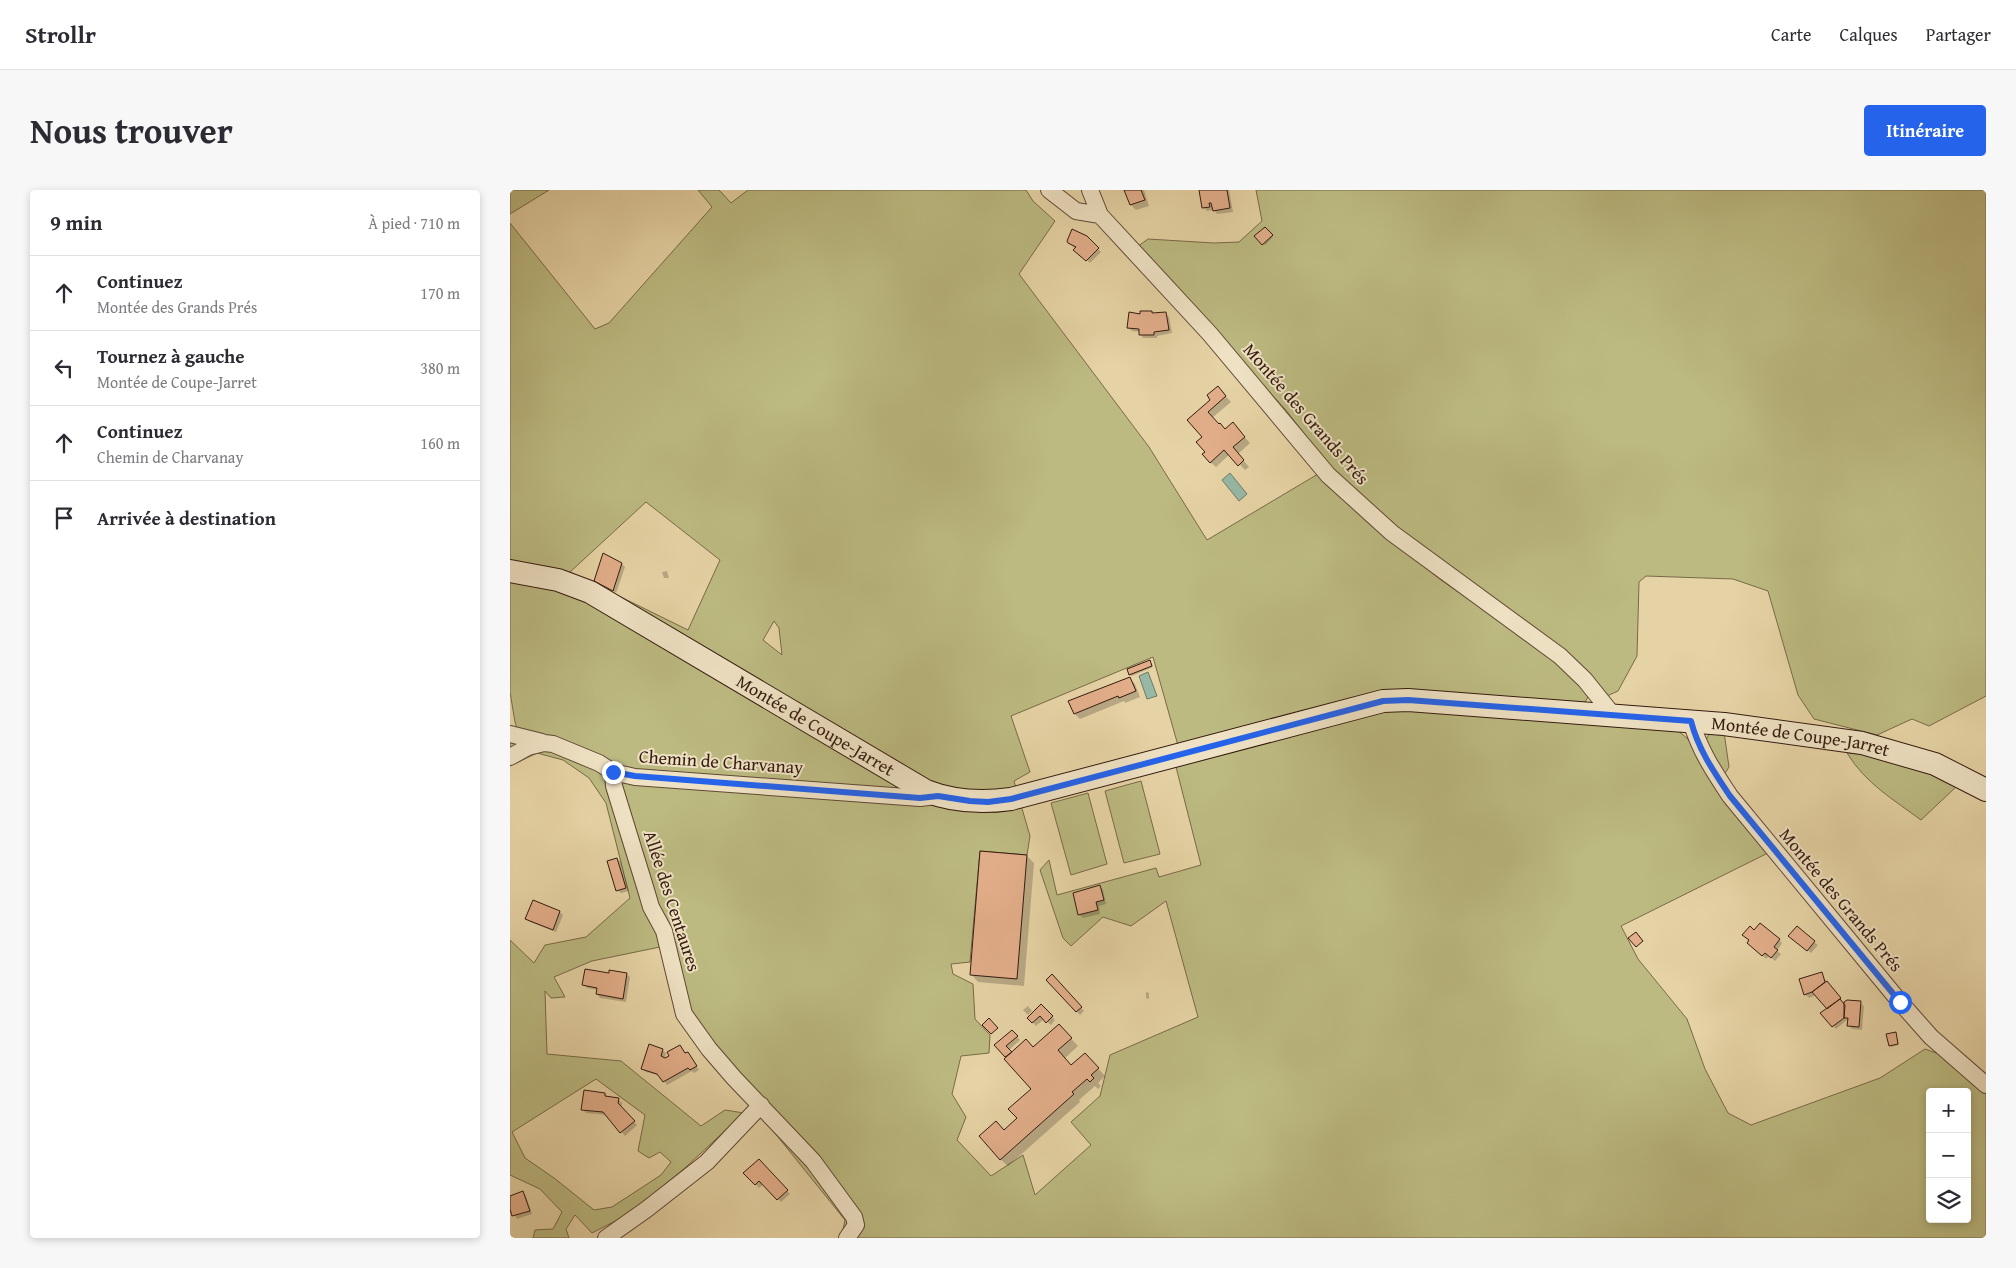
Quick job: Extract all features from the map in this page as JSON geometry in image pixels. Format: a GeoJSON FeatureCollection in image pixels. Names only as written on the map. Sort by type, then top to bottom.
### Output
{"type":"FeatureCollection","features":[{"type":"Feature","properties":{"kind":"main road","name":"Montée de Coupe-Jarret"},"geometry":{"type":"LineString","coordinates":[[510,571],[558,580],[590,592],[926,791],[938,796],[970,801],[988,802],[1011,799],[1383,701],[1408,700],[1724,724],[1862,743],[1935,764],[1986,790]]}},
{"type":"Feature","properties":{"kind":"street"},"geometry":{"type":"LineString","coordinates":[[1050,190],[1076,211],[1100,215]]}},
{"type":"Feature","properties":{"kind":"street"},"geometry":{"type":"LineString","coordinates":[[1090,190],[1100,215]]}},
{"type":"Feature","properties":{"kind":"street","name":"Montée des Grands Prés"},"geometry":{"type":"LineString","coordinates":[[1100,215],[1210,334],[1328,475],[1392,533],[1560,656],[1584,680],[1613,715]]}},
{"type":"Feature","properties":{"kind":"street","name":"Montée des Grands Prés"},"geometry":{"type":"LineString","coordinates":[[1691,721],[1706,760],[1730,796],[1931,1037],[1986,1085]]}},
{"type":"Feature","properties":{"kind":"street","name":"Chemin de Charvanay"},"geometry":{"type":"LineString","coordinates":[[510,734],[566,748],[599,763],[613,772],[644,777],[920,798],[938,796]]}},
{"type":"Feature","properties":{"kind":"street"},"geometry":{"type":"LineString","coordinates":[[510,757],[528,747],[544,743]]}},
{"type":"Feature","properties":{"kind":"street","name":"Allée des Centaures"},"geometry":{"type":"LineString","coordinates":[[613,772],[614,786],[651,907],[664,931],[684,1014],[709,1049],[814,1161],[854,1217],[856,1225],[847,1238]]}},
{"type":"Feature","properties":{"kind":"street"},"geometry":{"type":"LineString","coordinates":[[606,1238],[707,1162],[761,1105]]}},
{"type":"Feature","properties":{"kind":"shaded area"},"geometry":{"type":"Polygon","coordinates":[[[510,190],[549,190],[510,214],[510,190]]]}},
{"type":"Feature","properties":{"kind":"shaded area"},"geometry":{"type":"Polygon","coordinates":[[[698,190],[719,190],[731,203],[748,190],[1026,190],[1033,201],[1055,221],[1019,274],[1149,447],[1207,540],[1318,474],[1369,524],[1441,580],[1547,654],[1587,691],[1588,697],[1585,702],[1577,704],[1456,694],[1179,749],[1153,657],[1011,716],[1030,772],[1014,781],[1030,836],[1027,855],[980,851],[970,962],[951,964],[953,974],[973,984],[975,1019],[990,1035],[989,1053],[961,1056],[952,1094],[966,1117],[957,1140],[991,1176],[1023,1155],[1035,1195],[1091,1145],[1071,1122],[1100,1096],[1110,1055],[1198,1017],[1166,901],[1131,926],[1103,917],[1071,946],[1063,938],[1040,870],[1049,860],[1057,895],[1156,868],[1159,877],[1201,865],[1175,763],[1385,709],[1678,731],[1687,738],[1768,853],[1621,926],[1638,959],[1687,1019],[1705,1069],[1728,1113],[1751,1125],[1880,1078],[1925,1049],[1939,1054],[1986,1093],[1986,1238],[846,1238],[843,1230],[845,1220],[678,1013],[660,947],[592,961],[554,977],[565,997],[551,998],[545,991],[547,1054],[621,1061],[701,1126],[725,1110],[744,1113],[686,1167],[629,1214],[592,1233],[575,1215],[566,1229],[569,1238],[533,1238],[535,1230],[553,1229],[562,1212],[540,1189],[510,1175],[510,940],[534,963],[545,945],[586,937],[630,898],[606,803],[589,778],[563,760],[537,753],[510,766],[510,743],[520,737],[515,722],[510,692],[510,223],[595,329],[609,323],[712,207],[698,190]],[[646,502],[570,572],[688,630],[720,560],[646,502]],[[774,621],[763,640],[782,655],[779,628],[774,621]],[[596,1079],[512,1132],[525,1158],[594,1210],[612,1207],[661,1175],[671,1162],[660,1152],[649,1158],[638,1151],[645,1115],[596,1079]]]}},
{"type":"Feature","properties":{"kind":"shaded area"},"geometry":{"type":"Polygon","coordinates":[[[1256,190],[1986,190],[1986,696],[1929,726],[1912,719],[1877,735],[1814,719],[1798,695],[1768,591],[1733,579],[1646,576],[1639,582],[1637,656],[1618,691],[1607,696],[1402,534],[1328,464],[1285,409],[1137,247],[1148,239],[1214,243],[1239,242],[1262,221],[1256,190]]]}},
{"type":"Feature","properties":{"kind":"shaded area"},"geometry":{"type":"Polygon","coordinates":[[[1230,473],[1247,494],[1239,501],[1222,480],[1230,473]]]}},
{"type":"Feature","properties":{"kind":"shaded area"},"geometry":{"type":"Polygon","coordinates":[[[1148,672],[1157,696],[1147,699],[1139,676],[1148,672]]]}},
{"type":"Feature","properties":{"kind":"shaded area"},"geometry":{"type":"Polygon","coordinates":[[[1724,732],[1729,767],[1724,775],[1706,740],[1709,734],[1724,732]]]}},
{"type":"Feature","properties":{"kind":"shaded area"},"geometry":{"type":"Polygon","coordinates":[[[1847,753],[1884,756],[1926,767],[1957,786],[1921,820],[1871,782],[1854,764],[1847,753]]]}},
{"type":"Feature","properties":{"kind":"shaded area"},"geometry":{"type":"Polygon","coordinates":[[[1141,781],[1160,854],[1124,863],[1105,791],[1141,781]]]}},
{"type":"Feature","properties":{"kind":"shaded area"},"geometry":{"type":"Polygon","coordinates":[[[1088,793],[1107,864],[1071,875],[1051,803],[1088,793]]]}},
{"type":"Feature","properties":{"kind":"building"},"geometry":{"type":"Polygon","coordinates":[[[1124,190],[1141,190],[1145,200],[1130,205],[1124,190]]]}},
{"type":"Feature","properties":{"kind":"building"},"geometry":{"type":"Polygon","coordinates":[[[1199,190],[1227,190],[1230,208],[1213,211],[1211,203],[1209,203],[1210,207],[1202,208],[1199,190]]]}},
{"type":"Feature","properties":{"kind":"building"},"geometry":{"type":"Polygon","coordinates":[[[1265,227],[1273,235],[1262,245],[1254,236],[1265,227]]]}},
{"type":"Feature","properties":{"kind":"building"},"geometry":{"type":"Polygon","coordinates":[[[1072,229],[1087,236],[1099,248],[1086,261],[1073,250],[1076,247],[1067,241],[1072,229]]]}},
{"type":"Feature","properties":{"kind":"building"},"geometry":{"type":"Polygon","coordinates":[[[1140,311],[1152,311],[1152,313],[1166,312],[1169,330],[1154,332],[1154,335],[1139,335],[1139,329],[1127,328],[1129,312],[1140,314],[1140,311]]]}},
{"type":"Feature","properties":{"kind":"building"},"geometry":{"type":"Polygon","coordinates":[[[1218,386],[1226,396],[1208,412],[1225,429],[1233,422],[1245,437],[1233,447],[1244,460],[1238,466],[1224,450],[1210,463],[1202,454],[1205,452],[1196,442],[1202,437],[1187,420],[1210,400],[1207,395],[1218,386]]]}},
{"type":"Feature","properties":{"kind":"building"},"geometry":{"type":"Polygon","coordinates":[[[603,553],[622,563],[613,591],[594,581],[603,553]]]}},
{"type":"Feature","properties":{"kind":"building"},"geometry":{"type":"Polygon","coordinates":[[[1150,660],[1152,666],[1129,675],[1127,669],[1150,660]]]}},
{"type":"Feature","properties":{"kind":"building"},"geometry":{"type":"Polygon","coordinates":[[[1130,677],[1136,691],[1119,698],[1118,696],[1074,714],[1068,701],[1130,677]]]}},
{"type":"Feature","properties":{"kind":"building"},"geometry":{"type":"Polygon","coordinates":[[[980,851],[1027,855],[1017,979],[970,975],[980,851]]]}},
{"type":"Feature","properties":{"kind":"building"},"geometry":{"type":"Polygon","coordinates":[[[617,858],[626,888],[616,891],[607,861],[617,858]]]}},
{"type":"Feature","properties":{"kind":"building"},"geometry":{"type":"Polygon","coordinates":[[[1100,885],[1104,900],[1096,902],[1098,910],[1078,915],[1073,893],[1100,885]]]}},
{"type":"Feature","properties":{"kind":"building"},"geometry":{"type":"Polygon","coordinates":[[[533,900],[560,911],[553,930],[525,919],[533,900]]]}},
{"type":"Feature","properties":{"kind":"building"},"geometry":{"type":"Polygon","coordinates":[[[1760,923],[1780,939],[1774,947],[1778,950],[1771,958],[1765,953],[1762,956],[1747,943],[1749,940],[1742,935],[1750,926],[1754,930],[1760,923]]]}},
{"type":"Feature","properties":{"kind":"building"},"geometry":{"type":"Polygon","coordinates":[[[1797,926],[1815,941],[1807,951],[1788,936],[1797,926]]]}},
{"type":"Feature","properties":{"kind":"building"},"geometry":{"type":"Polygon","coordinates":[[[1636,932],[1643,941],[1636,947],[1628,938],[1636,932]]]}},
{"type":"Feature","properties":{"kind":"building"},"geometry":{"type":"Polygon","coordinates":[[[585,969],[609,973],[609,970],[627,973],[623,999],[596,994],[597,988],[582,985],[585,969]]]}},
{"type":"Feature","properties":{"kind":"building"},"geometry":{"type":"Polygon","coordinates":[[[1822,972],[1825,982],[1812,992],[1804,995],[1799,979],[1822,972]]]}},
{"type":"Feature","properties":{"kind":"building"},"geometry":{"type":"Polygon","coordinates":[[[1052,974],[1082,1007],[1076,1012],[1046,980],[1052,974]]]}},
{"type":"Feature","properties":{"kind":"building"},"geometry":{"type":"Polygon","coordinates":[[[1827,981],[1841,998],[1827,1009],[1812,992],[1827,981]]]}},
{"type":"Feature","properties":{"kind":"building"},"geometry":{"type":"Polygon","coordinates":[[[1840,999],[1845,1005],[1844,1018],[1832,1027],[1820,1013],[1840,999]]]}},
{"type":"Feature","properties":{"kind":"building"},"geometry":{"type":"Polygon","coordinates":[[[1847,1000],[1861,1001],[1859,1027],[1847,1026],[1848,1018],[1844,1018],[1844,1002],[1847,1000]]]}},
{"type":"Feature","properties":{"kind":"building"},"geometry":{"type":"Polygon","coordinates":[[[1041,1004],[1053,1016],[1046,1023],[1040,1016],[1032,1023],[1027,1018],[1041,1004]]]}},
{"type":"Feature","properties":{"kind":"building"},"geometry":{"type":"Polygon","coordinates":[[[989,1018],[998,1028],[991,1034],[982,1025],[989,1018]]]}},
{"type":"Feature","properties":{"kind":"building"},"geometry":{"type":"Polygon","coordinates":[[[1059,1024],[1072,1038],[1058,1050],[1071,1065],[1085,1053],[1099,1068],[1091,1075],[1094,1078],[1090,1082],[1087,1079],[1072,1092],[1074,1094],[1000,1160],[979,1136],[996,1121],[1004,1130],[1017,1118],[1008,1109],[1031,1089],[1004,1059],[1026,1039],[1033,1047],[1059,1024]]]}},
{"type":"Feature","properties":{"kind":"building"},"geometry":{"type":"Polygon","coordinates":[[[1012,1030],[1018,1036],[1006,1046],[1012,1052],[1005,1057],[994,1045],[1012,1030]]]}},
{"type":"Feature","properties":{"kind":"building"},"geometry":{"type":"Polygon","coordinates":[[[1896,1032],[1898,1044],[1889,1046],[1886,1034],[1896,1032]]]}},
{"type":"Feature","properties":{"kind":"building"},"geometry":{"type":"Polygon","coordinates":[[[649,1044],[663,1049],[661,1056],[665,1058],[669,1056],[667,1052],[680,1045],[685,1053],[688,1052],[697,1066],[690,1070],[688,1068],[663,1082],[657,1074],[641,1069],[649,1044]]]}},
{"type":"Feature","properties":{"kind":"building"},"geometry":{"type":"Polygon","coordinates":[[[584,1090],[605,1093],[605,1096],[619,1098],[618,1103],[635,1121],[620,1133],[603,1112],[581,1110],[584,1090]]]}},
{"type":"Feature","properties":{"kind":"building"},"geometry":{"type":"Polygon","coordinates":[[[759,1159],[788,1190],[777,1200],[759,1181],[755,1185],[743,1173],[759,1159]]]}},
{"type":"Feature","properties":{"kind":"building"},"geometry":{"type":"Polygon","coordinates":[[[523,1191],[530,1211],[512,1216],[510,1196],[523,1191]]]}},
{"type":"Feature","properties":{"kind":"route"},"geometry":{"type":"LineString","coordinates":[[613,772],[635,776],[920,798],[938,796],[988,802],[1011,799],[1118,772],[1383,701],[1408,700],[1691,721],[1706,760],[1730,796],[1900,1002]]}}]}
